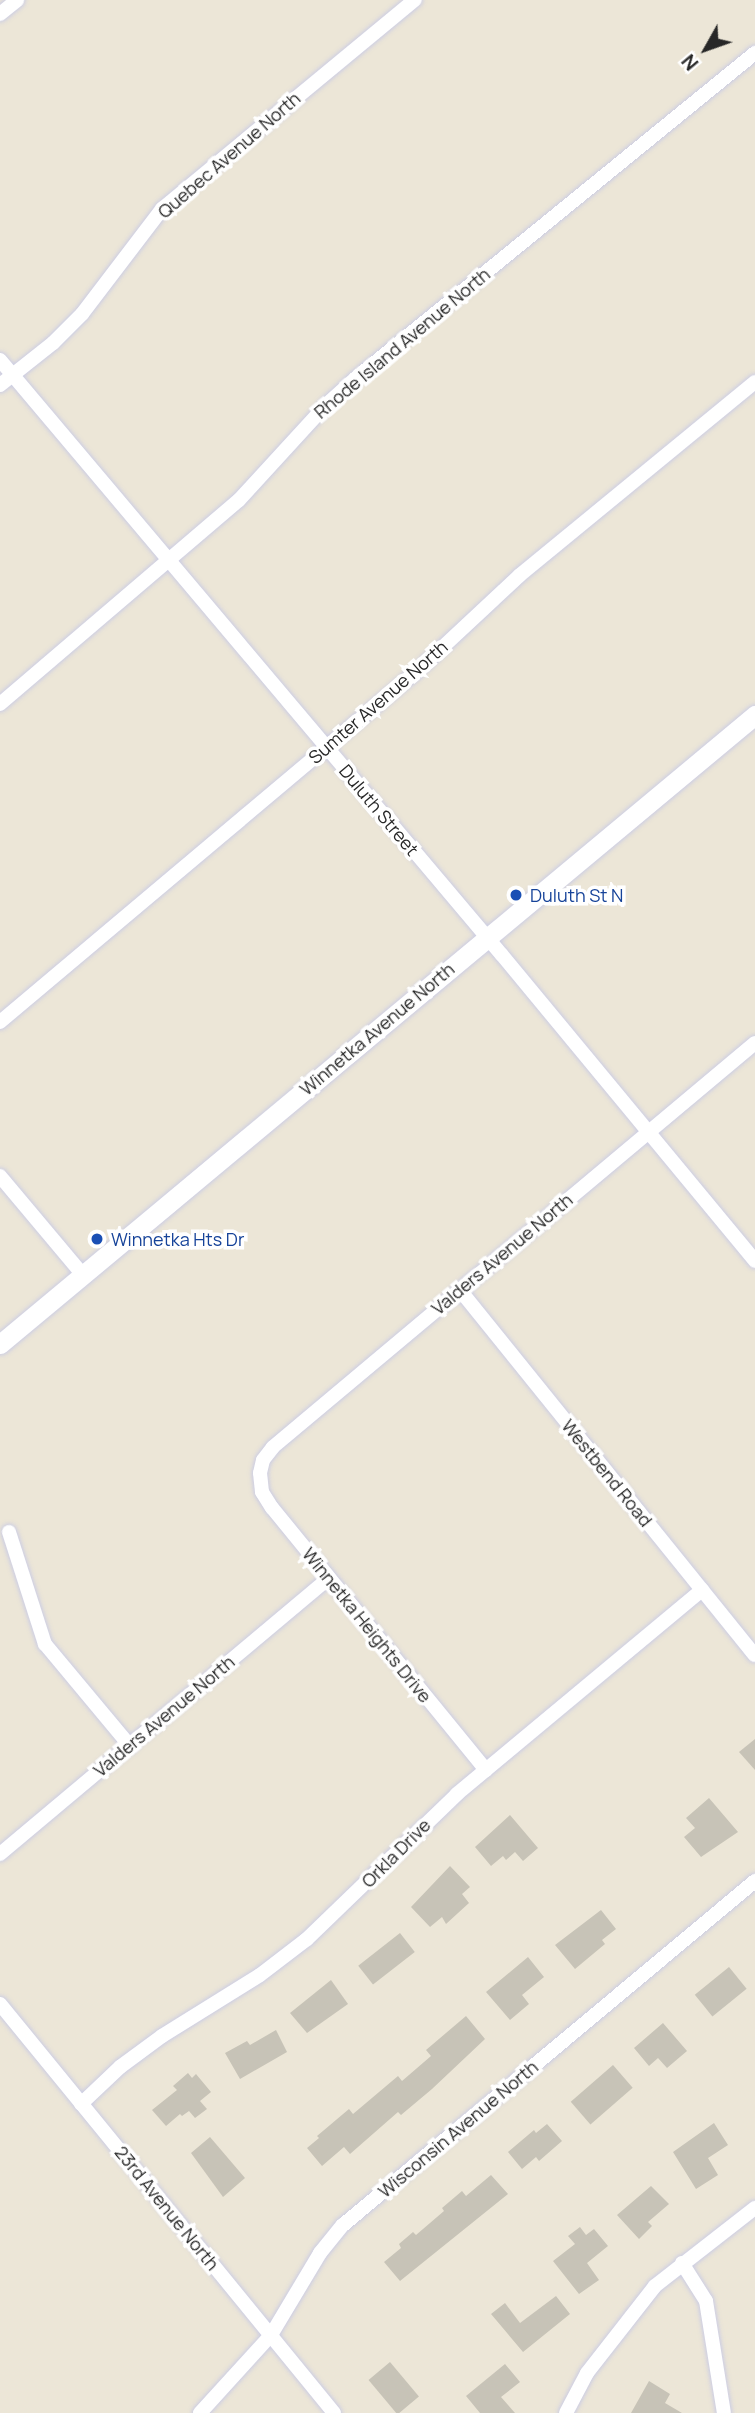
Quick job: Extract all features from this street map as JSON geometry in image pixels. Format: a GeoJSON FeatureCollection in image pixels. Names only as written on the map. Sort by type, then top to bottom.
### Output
{"type":"FeatureCollection","features":[{"type":"Feature","properties":{"kind":"main road","name":"Winnetka Avenue North"},"geometry":{"type":"LineString","coordinates":[[0,1344],[755,715]]}},
{"type":"Feature","properties":{"kind":"street"},"geometry":{"type":"LineString","coordinates":[[0,14],[17,0]]}},
{"type":"Feature","properties":{"kind":"street","name":"Quebec Avenue North"},"geometry":{"type":"LineString","coordinates":[[0,385],[53,343],[82,314],[162,209],[415,0]]}},
{"type":"Feature","properties":{"kind":"street","name":"Rhode Island Avenue North"},"geometry":{"type":"LineString","coordinates":[[0,704],[170,562],[239,500],[326,405],[356,378],[755,53]]}},
{"type":"Feature","properties":{"kind":"street","name":"Duluth Street"},"geometry":{"type":"LineString","coordinates":[[0,360],[487,937],[755,1261]]}},
{"type":"Feature","properties":{"kind":"street","name":"Sumter Avenue North"},"geometry":{"type":"LineString","coordinates":[[0,1022],[416,672],[494,597],[755,382]]}},
{"type":"Feature","properties":{"kind":"street","name":"Valders Avenue North"},"geometry":{"type":"LineString","coordinates":[[260,1473],[264,1460],[274,1447],[755,1043]]}},
{"type":"Feature","properties":{"kind":"street"},"geometry":{"type":"LineString","coordinates":[[0,1176],[82,1275]]}},
{"type":"Feature","properties":{"kind":"street","name":"Westbend Road"},"geometry":{"type":"LineString","coordinates":[[460,1290],[755,1655]]}},
{"type":"Feature","properties":{"kind":"street","name":"Winnetka Heights Drive"},"geometry":{"type":"LineString","coordinates":[[260,1473],[262,1492],[272,1508],[486,1770]]}},
{"type":"Feature","properties":{"kind":"street"},"geometry":{"type":"LineString","coordinates":[[9,1532],[45,1644],[130,1746]]}},
{"type":"Feature","properties":{"kind":"street","name":"Valders Avenue North"},"geometry":{"type":"LineString","coordinates":[[0,1854],[329,1578]]}},
{"type":"Feature","properties":{"kind":"street","name":"Orkla Drive"},"geometry":{"type":"LineString","coordinates":[[81,2104],[120,2067],[162,2036],[260,1975],[307,1940],[405,1842],[486,1770],[702,1590]]}},
{"type":"Feature","properties":{"kind":"street","name":"Wisconsin Avenue North"},"geometry":{"type":"LineString","coordinates":[[200,2413],[271,2336],[320,2253],[342,2225],[755,1881]]}},
{"type":"Feature","properties":{"kind":"street","name":"23rd Avenue North"},"geometry":{"type":"LineString","coordinates":[[0,2004],[334,2413]]}},
{"type":"Feature","properties":{"kind":"street"},"geometry":{"type":"LineString","coordinates":[[566,2413],[587,2374],[618,2330],[655,2286],[755,2208]]}},
{"type":"Feature","properties":{"kind":"street"},"geometry":{"type":"LineString","coordinates":[[682,2263],[706,2301],[724,2413]]}},
{"type":"Feature","properties":{"kind":"building"},"geometry":{"type":"Polygon","coordinates":[[[755,1739],[755,1770],[739,1752],[755,1739]]]}},
{"type":"Feature","properties":{"kind":"building"},"geometry":{"type":"Polygon","coordinates":[[[709,1798],[738,1832],[701,1857],[684,1837],[695,1828],[686,1818],[709,1798]]]}},
{"type":"Feature","properties":{"kind":"building"},"geometry":{"type":"Polygon","coordinates":[[[510,1815],[538,1848],[523,1861],[515,1852],[506,1860],[503,1856],[491,1866],[475,1847],[510,1815]]]}},
{"type":"Feature","properties":{"kind":"building"},"geometry":{"type":"Polygon","coordinates":[[[450,1866],[470,1887],[462,1894],[469,1903],[446,1924],[442,1917],[430,1927],[411,1907],[450,1866]]]}},
{"type":"Feature","properties":{"kind":"building"},"geometry":{"type":"Polygon","coordinates":[[[601,1910],[616,1929],[602,1940],[605,1944],[575,1969],[555,1945],[601,1910]]]}},
{"type":"Feature","properties":{"kind":"building"},"geometry":{"type":"Polygon","coordinates":[[[400,1933],[415,1952],[373,1985],[358,1966],[400,1933]]]}},
{"type":"Feature","properties":{"kind":"building"},"geometry":{"type":"Polygon","coordinates":[[[528,1957],[544,1977],[522,1995],[529,2004],[510,2020],[486,1992],[528,1957]]]}},
{"type":"Feature","properties":{"kind":"building"},"geometry":{"type":"Polygon","coordinates":[[[729,1967],[747,1989],[712,2016],[695,1995],[729,1967]]]}},
{"type":"Feature","properties":{"kind":"building"},"geometry":{"type":"Polygon","coordinates":[[[331,1980],[348,2004],[307,2033],[290,2013],[331,1980]]]}},
{"type":"Feature","properties":{"kind":"building"},"geometry":{"type":"Polygon","coordinates":[[[466,2016],[485,2039],[401,2115],[398,2112],[350,2154],[344,2147],[322,2166],[307,2148],[319,2138],[317,2136],[349,2109],[353,2114],[398,2076],[402,2081],[431,2056],[426,2050],[466,2016]]]}},
{"type":"Feature","properties":{"kind":"building"},"geometry":{"type":"Polygon","coordinates":[[[663,2023],[687,2051],[667,2068],[658,2058],[649,2066],[634,2048],[663,2023]]]}},
{"type":"Feature","properties":{"kind":"building"},"geometry":{"type":"Polygon","coordinates":[[[276,2030],[287,2052],[240,2079],[225,2053],[247,2041],[250,2045],[276,2030]]]}},
{"type":"Feature","properties":{"kind":"building"},"geometry":{"type":"Polygon","coordinates":[[[613,2065],[633,2088],[590,2124],[571,2102],[613,2065]]]}},
{"type":"Feature","properties":{"kind":"building"},"geometry":{"type":"Polygon","coordinates":[[[188,2073],[192,2078],[196,2074],[211,2092],[200,2101],[207,2109],[195,2118],[189,2111],[182,2116],[180,2114],[166,2126],[152,2110],[177,2090],[173,2086],[188,2073]]]}},
{"type":"Feature","properties":{"kind":"building"},"geometry":{"type":"Polygon","coordinates":[[[714,2123],[728,2145],[708,2158],[718,2175],[696,2189],[673,2152],[714,2123]]]}},
{"type":"Feature","properties":{"kind":"building"},"geometry":{"type":"Polygon","coordinates":[[[547,2124],[562,2141],[539,2161],[536,2157],[522,2169],[508,2152],[534,2130],[536,2133],[547,2124]]]}},
{"type":"Feature","properties":{"kind":"building"},"geometry":{"type":"Polygon","coordinates":[[[210,2137],[245,2178],[223,2197],[191,2153],[210,2137]]]}},
{"type":"Feature","properties":{"kind":"building"},"geometry":{"type":"Polygon","coordinates":[[[491,2175],[508,2194],[400,2281],[384,2262],[401,2248],[399,2244],[413,2232],[416,2235],[462,2191],[466,2196],[491,2175]]]}},
{"type":"Feature","properties":{"kind":"building"},"geometry":{"type":"Polygon","coordinates":[[[651,2186],[669,2204],[648,2222],[652,2226],[639,2239],[617,2215],[651,2186]]]}},
{"type":"Feature","properties":{"kind":"building"},"geometry":{"type":"Polygon","coordinates":[[[580,2227],[586,2235],[594,2229],[608,2246],[587,2263],[599,2280],[579,2294],[553,2261],[575,2244],[568,2236],[580,2227]]]}},
{"type":"Feature","properties":{"kind":"building"},"geometry":{"type":"Polygon","coordinates":[[[556,2296],[570,2314],[523,2352],[491,2314],[505,2303],[520,2323],[556,2296]]]}},
{"type":"Feature","properties":{"kind":"building"},"geometry":{"type":"Polygon","coordinates":[[[390,2362],[419,2396],[396,2413],[369,2380],[390,2362]]]}},
{"type":"Feature","properties":{"kind":"building"},"geometry":{"type":"Polygon","coordinates":[[[505,2364],[520,2382],[501,2397],[515,2413],[480,2413],[466,2396],[505,2364]]]}},
{"type":"Feature","properties":{"kind":"building"},"geometry":{"type":"Polygon","coordinates":[[[649,2381],[670,2394],[665,2403],[682,2413],[631,2413],[649,2381]]]}},
{"type":"Feature","properties":{"kind":"place","name":"Duluth St N"},"geometry":{"type":"Point","coordinates":[516,895]}},
{"type":"Feature","properties":{"kind":"place","name":"Winnetka Hts Dr"},"geometry":{"type":"Point","coordinates":[97,1239]}}]}
